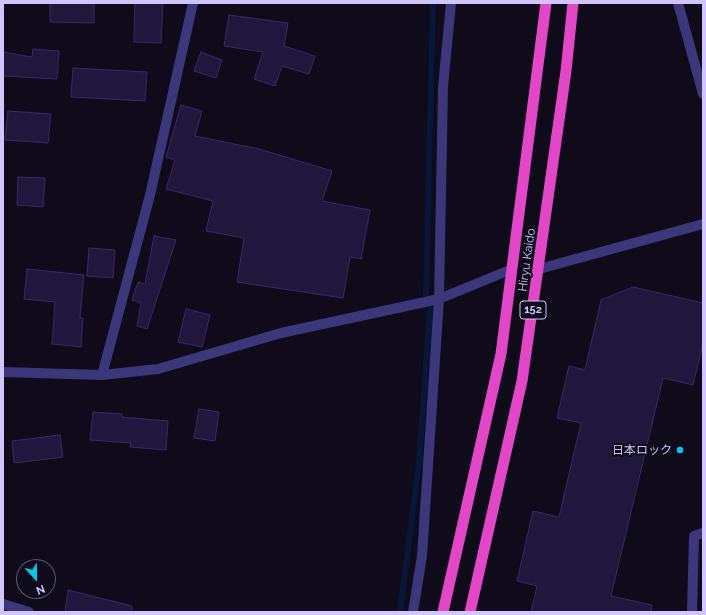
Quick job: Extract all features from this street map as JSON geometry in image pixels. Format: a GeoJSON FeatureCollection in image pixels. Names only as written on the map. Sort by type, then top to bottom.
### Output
{"type":"FeatureCollection","features":[{"type":"Feature","properties":{"kind":"highway","name":"Hiryu Kaido"},"geometry":{"type":"LineString","coordinates":[[443,612],[501,354],[546,3]]}},
{"type":"Feature","properties":{"kind":"highway","name":"Hiryu Kaido"},"geometry":{"type":"LineString","coordinates":[[470,612],[522,382],[566,71],[573,3]]}},
{"type":"Feature","properties":{"kind":"street"},"geometry":{"type":"LineString","coordinates":[[102,375],[150,196],[193,3]]}},
{"type":"Feature","properties":{"kind":"street"},"geometry":{"type":"LineString","coordinates":[[413,612],[422,556],[439,299],[443,87],[451,3]]}},
{"type":"Feature","properties":{"kind":"street"},"geometry":{"type":"LineString","coordinates":[[678,3],[703,94]]}},
{"type":"Feature","properties":{"kind":"street"},"geometry":{"type":"LineString","coordinates":[[539,269],[703,224]]}},
{"type":"Feature","properties":{"kind":"street"},"geometry":{"type":"LineString","coordinates":[[3,372],[102,375],[158,369],[281,333],[439,299],[512,269]]}},
{"type":"Feature","properties":{"kind":"street"},"geometry":{"type":"LineString","coordinates":[[692,612],[694,536],[703,533]]}},
{"type":"Feature","properties":{"kind":"street"},"geometry":{"type":"LineString","coordinates":[[3,604],[29,612]]}},
{"type":"Feature","properties":{"kind":"building"},"geometry":{"type":"Polygon","coordinates":[[[50,3],[94,3],[94,23],[50,22],[50,3]]]}},
{"type":"Feature","properties":{"kind":"building"},"geometry":{"type":"Polygon","coordinates":[[[135,3],[163,3],[161,43],[134,42],[135,3]]]}},
{"type":"Feature","properties":{"kind":"building"},"geometry":{"type":"Polygon","coordinates":[[[229,15],[288,23],[284,46],[315,56],[309,74],[282,66],[275,86],[254,79],[263,52],[224,46],[229,15]]]}},
{"type":"Feature","properties":{"kind":"building"},"geometry":{"type":"Polygon","coordinates":[[[33,49],[59,51],[57,79],[3,76],[3,52],[32,57],[33,49]]]}},
{"type":"Feature","properties":{"kind":"building"},"geometry":{"type":"Polygon","coordinates":[[[201,52],[222,60],[216,78],[194,71],[201,52]]]}},
{"type":"Feature","properties":{"kind":"building"},"geometry":{"type":"Polygon","coordinates":[[[73,68],[147,72],[145,101],[71,97],[73,68]]]}},
{"type":"Feature","properties":{"kind":"building"},"geometry":{"type":"Polygon","coordinates":[[[181,105],[202,111],[195,136],[259,149],[332,171],[322,201],[370,210],[361,259],[350,257],[343,298],[237,282],[244,238],[206,231],[213,201],[166,189],[175,160],[166,157],[181,105]]]}},
{"type":"Feature","properties":{"kind":"building"},"geometry":{"type":"Polygon","coordinates":[[[8,111],[51,114],[48,143],[5,140],[8,111]]]}},
{"type":"Feature","properties":{"kind":"building"},"geometry":{"type":"Polygon","coordinates":[[[18,177],[45,178],[43,207],[17,205],[18,177]]]}},
{"type":"Feature","properties":{"kind":"building"},"geometry":{"type":"Polygon","coordinates":[[[154,236],[176,240],[147,329],[137,326],[141,303],[132,300],[138,282],[145,284],[154,236]]]}},
{"type":"Feature","properties":{"kind":"building"},"geometry":{"type":"Polygon","coordinates":[[[89,248],[115,250],[113,278],[87,276],[89,248]]]}},
{"type":"Feature","properties":{"kind":"building"},"geometry":{"type":"Polygon","coordinates":[[[27,269],[84,275],[80,318],[83,318],[81,347],[52,344],[55,302],[24,299],[27,269]]]}},
{"type":"Feature","properties":{"kind":"building"},"geometry":{"type":"Polygon","coordinates":[[[633,287],[703,303],[703,344],[693,385],[663,378],[611,596],[652,605],[651,612],[531,612],[537,586],[517,581],[533,511],[559,517],[581,423],[557,418],[569,366],[585,370],[601,300],[633,287]]]}},
{"type":"Feature","properties":{"kind":"building"},"geometry":{"type":"Polygon","coordinates":[[[186,309],[210,315],[202,347],[178,342],[186,309]]]}},
{"type":"Feature","properties":{"kind":"building"},"geometry":{"type":"Polygon","coordinates":[[[199,409],[219,412],[215,441],[194,438],[199,409]]]}},
{"type":"Feature","properties":{"kind":"building"},"geometry":{"type":"Polygon","coordinates":[[[93,412],[122,414],[122,417],[168,421],[166,450],[130,447],[131,443],[90,440],[93,412]]]}},
{"type":"Feature","properties":{"kind":"building"},"geometry":{"type":"Polygon","coordinates":[[[60,435],[63,457],[14,463],[12,441],[60,435]]]}},
{"type":"Feature","properties":{"kind":"building"},"geometry":{"type":"Polygon","coordinates":[[[68,590],[132,606],[132,612],[65,612],[68,590]]]}},
{"type":"Feature","properties":{"kind":"waterway"},"geometry":{"type":"LineString","coordinates":[[426,294],[433,3]]}},
{"type":"Feature","properties":{"kind":"waterway"},"geometry":{"type":"LineString","coordinates":[[400,612],[419,463],[430,310]]}},
{"type":"Feature","properties":{"kind":"place","name":"日本ロック"},"geometry":{"type":"Point","coordinates":[680,450]}}]}
